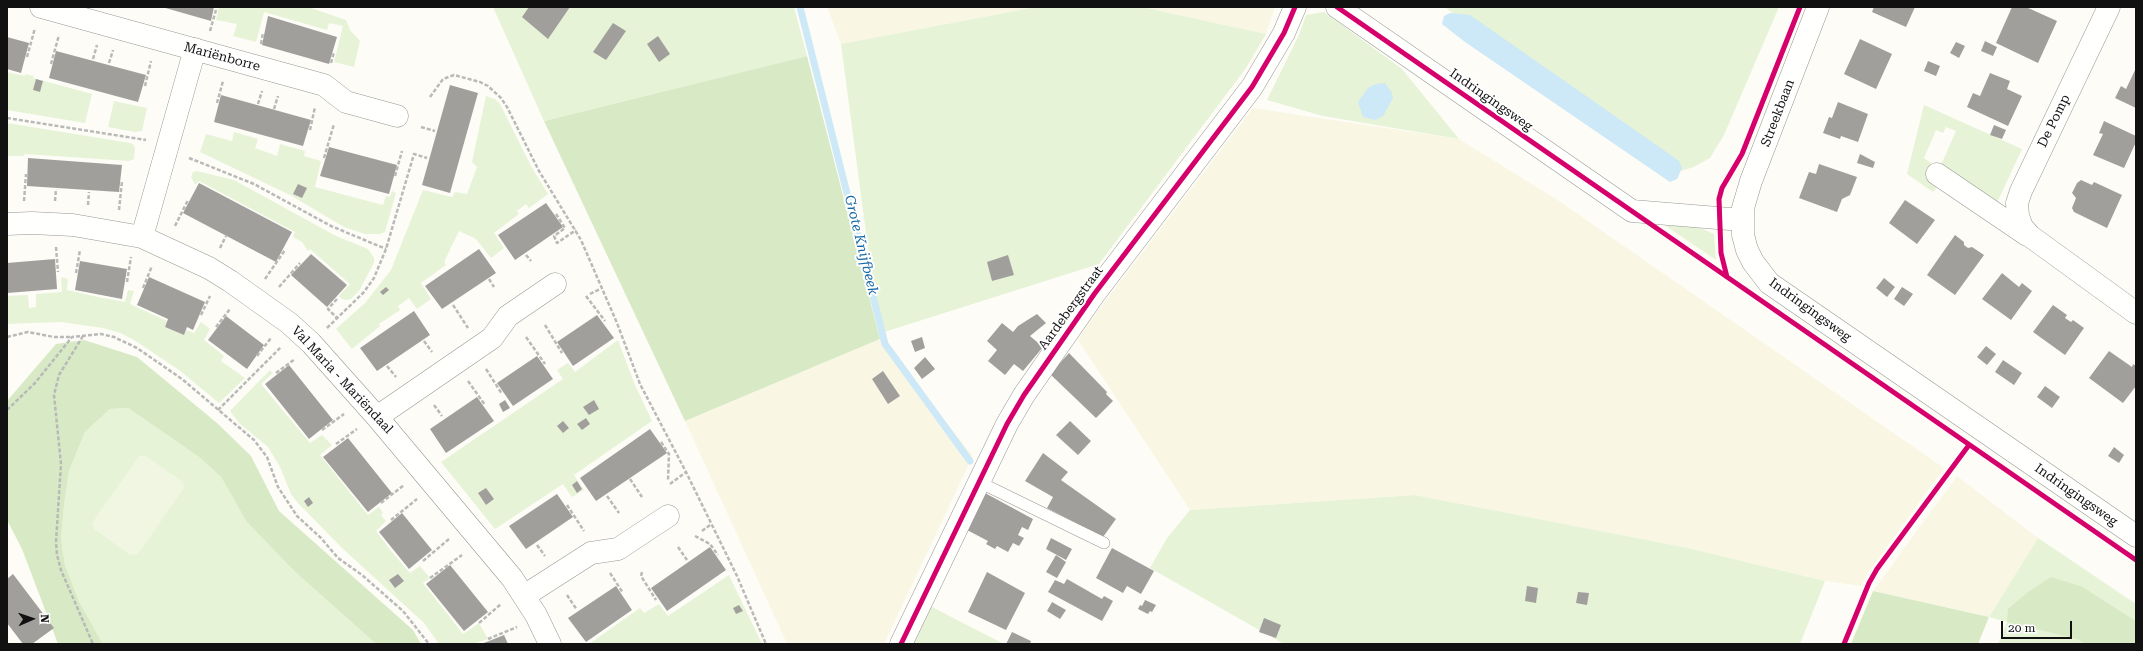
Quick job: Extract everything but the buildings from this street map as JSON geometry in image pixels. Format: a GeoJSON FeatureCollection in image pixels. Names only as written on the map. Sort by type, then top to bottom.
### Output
{"type":"FeatureCollection","features":[{"type":"Feature","properties":{"kind":"street","name":"Aardebergstraat"},"geometry":{"type":"LineString","coordinates":[[901,644],[1007,424],[1040,370],[1095,293],[1252,87],[1284,33],[1294,7]]}},
{"type":"Feature","properties":{"kind":"street","name":"Indringingsweg"},"geometry":{"type":"LineString","coordinates":[[1337,7],[1632,211],[1742,220],[1747,250],[1753,262],[1770,283],[2136,536]]}},
{"type":"Feature","properties":{"kind":"street","name":"Streekbaan"},"geometry":{"type":"LineString","coordinates":[[1742,220],[1751,181],[1818,7]]}},
{"type":"Feature","properties":{"kind":"street","name":"De Pomp"},"geometry":{"type":"LineString","coordinates":[[2030,236],[2022,227],[2018,216],[2017,204],[2021,191],[2109,7]]}},
{"type":"Feature","properties":{"kind":"street","name":"Mariënborre"},"geometry":{"type":"LineString","coordinates":[[39,15],[195,49],[324,85],[346,102],[397,116]]}},
{"type":"Feature","properties":{"kind":"street"},"geometry":{"type":"LineString","coordinates":[[142,237],[195,49]]}},
{"type":"Feature","properties":{"kind":"street","name":"De Pomp"},"geometry":{"type":"LineString","coordinates":[[1937,174],[2030,236],[2136,313]]}},
{"type":"Feature","properties":{"kind":"street","name":"Val Maria - Mariëndaal"},"geometry":{"type":"LineString","coordinates":[[7,224],[32,222],[73,225],[142,237],[209,268],[289,323],[311,343],[377,417],[524,596],[550,644]]}},
{"type":"Feature","properties":{"kind":"street"},"geometry":{"type":"LineString","coordinates":[[377,417],[492,338],[508,316],[555,284]]}},
{"type":"Feature","properties":{"kind":"street"},"geometry":{"type":"LineString","coordinates":[[524,596],[591,553],[618,549],[668,516]]}},
{"type":"Feature","properties":{"kind":"lane"},"geometry":{"type":"LineString","coordinates":[[979,482],[1104,543]]}},
{"type":"Feature","properties":{"kind":"path"},"geometry":{"type":"LineString","coordinates":[[210,32],[216,10]]}},
{"type":"Feature","properties":{"kind":"path"},"geometry":{"type":"LineString","coordinates":[[27,57],[39,15]]}},
{"type":"Feature","properties":{"kind":"path"},"geometry":{"type":"LineString","coordinates":[[259,50],[263,33]]}},
{"type":"Feature","properties":{"kind":"path"},"geometry":{"type":"LineString","coordinates":[[50,64],[58,38]]}},
{"type":"Feature","properties":{"kind":"path"},"geometry":{"type":"LineString","coordinates":[[93,58],[97,47]]}},
{"type":"Feature","properties":{"kind":"path"},"geometry":{"type":"LineString","coordinates":[[109,63],[113,51]]}},
{"type":"Feature","properties":{"kind":"path"},"geometry":{"type":"LineString","coordinates":[[330,69],[334,52]]}},
{"type":"Feature","properties":{"kind":"path"},"geometry":{"type":"LineString","coordinates":[[145,86],[152,60]]}},
{"type":"Feature","properties":{"kind":"path"},"geometry":{"type":"LineString","coordinates":[[430,97],[444,79],[454,75],[480,82],[495,92],[507,107],[539,170],[576,230],[602,288],[640,384],[686,472],[710,525],[736,576],[766,644]]}},
{"type":"Feature","properties":{"kind":"path"},"geometry":{"type":"LineString","coordinates":[[217,104],[223,83]]}},
{"type":"Feature","properties":{"kind":"path"},"geometry":{"type":"LineString","coordinates":[[258,104],[262,92]]}},
{"type":"Feature","properties":{"kind":"path"},"geometry":{"type":"LineString","coordinates":[[274,109],[277,97]]}},
{"type":"Feature","properties":{"kind":"path"},"geometry":{"type":"LineString","coordinates":[[310,130],[316,107]]}},
{"type":"Feature","properties":{"kind":"path"},"geometry":{"type":"LineString","coordinates":[[7,118],[150,140]]}},
{"type":"Feature","properties":{"kind":"path"},"geometry":{"type":"LineString","coordinates":[[324,158],[334,124]]}},
{"type":"Feature","properties":{"kind":"path"},"geometry":{"type":"LineString","coordinates":[[421,127],[435,131]]}},
{"type":"Feature","properties":{"kind":"path"},"geometry":{"type":"LineString","coordinates":[[395,176],[402,151]]}},
{"type":"Feature","properties":{"kind":"path"},"geometry":{"type":"LineString","coordinates":[[325,329],[364,292],[374,278],[386,249],[414,154],[427,158]]}},
{"type":"Feature","properties":{"kind":"path"},"geometry":{"type":"LineString","coordinates":[[183,155],[232,174],[331,226],[386,249]]}},
{"type":"Feature","properties":{"kind":"path"},"geometry":{"type":"LineString","coordinates":[[24,207],[26,174]]}},
{"type":"Feature","properties":{"kind":"path"},"geometry":{"type":"LineString","coordinates":[[119,215],[122,181]]}},
{"type":"Feature","properties":{"kind":"path"},"geometry":{"type":"LineString","coordinates":[[54,207],[56,189]]}},
{"type":"Feature","properties":{"kind":"path"},"geometry":{"type":"LineString","coordinates":[[88,210],[89,192]]}},
{"type":"Feature","properties":{"kind":"path"},"geometry":{"type":"LineString","coordinates":[[177,223],[188,200]]}},
{"type":"Feature","properties":{"kind":"path"},"geometry":{"type":"LineString","coordinates":[[556,214],[565,228],[554,236],[557,243],[576,230]]}},
{"type":"Feature","properties":{"kind":"path"},"geometry":{"type":"LineString","coordinates":[[219,250],[226,236]]}},
{"type":"Feature","properties":{"kind":"path"},"geometry":{"type":"LineString","coordinates":[[56,244],[58,272]]}},
{"type":"Feature","properties":{"kind":"path"},"geometry":{"type":"LineString","coordinates":[[265,279],[285,250]]}},
{"type":"Feature","properties":{"kind":"path"},"geometry":{"type":"LineString","coordinates":[[76,273],[80,254]]}},
{"type":"Feature","properties":{"kind":"path"},"geometry":{"type":"LineString","coordinates":[[526,255],[531,261]]}},
{"type":"Feature","properties":{"kind":"path"},"geometry":{"type":"LineString","coordinates":[[127,282],[131,256]]}},
{"type":"Feature","properties":{"kind":"path"},"geometry":{"type":"LineString","coordinates":[[278,289],[300,263]]}},
{"type":"Feature","properties":{"kind":"path"},"geometry":{"type":"LineString","coordinates":[[143,288],[152,267]]}},
{"type":"Feature","properties":{"kind":"path"},"geometry":{"type":"LineString","coordinates":[[489,279],[494,287]]}},
{"type":"Feature","properties":{"kind":"path"},"geometry":{"type":"LineString","coordinates":[[590,294],[602,288]]}},
{"type":"Feature","properties":{"kind":"path"},"geometry":{"type":"LineString","coordinates":[[201,315],[213,289]]}},
{"type":"Feature","properties":{"kind":"path"},"geometry":{"type":"LineString","coordinates":[[586,296],[605,321]]}},
{"type":"Feature","properties":{"kind":"path"},"geometry":{"type":"LineString","coordinates":[[337,299],[328,309],[338,318]]}},
{"type":"Feature","properties":{"kind":"path"},"geometry":{"type":"LineString","coordinates":[[216,327],[235,303]]}},
{"type":"Feature","properties":{"kind":"path"},"geometry":{"type":"LineString","coordinates":[[453,305],[472,333]]}},
{"type":"Feature","properties":{"kind":"path"},"geometry":{"type":"LineString","coordinates":[[545,325],[562,353]]}},
{"type":"Feature","properties":{"kind":"path"},"geometry":{"type":"LineString","coordinates":[[7,337],[28,332],[54,337],[101,334],[114,337],[137,348],[182,379],[254,440],[267,457],[278,487],[297,516],[321,538],[338,558],[362,575],[403,611],[429,644]]}},
{"type":"Feature","properties":{"kind":"path"},"geometry":{"type":"LineString","coordinates":[[257,356],[274,334]]}},
{"type":"Feature","properties":{"kind":"path"},"geometry":{"type":"LineString","coordinates":[[84,335],[59,375],[54,395],[61,471],[56,542],[57,555],[61,570],[93,644]]}},
{"type":"Feature","properties":{"kind":"path"},"geometry":{"type":"LineString","coordinates":[[7,410],[35,383],[72,337]]}},
{"type":"Feature","properties":{"kind":"path"},"geometry":{"type":"LineString","coordinates":[[526,337],[545,364]]}},
{"type":"Feature","properties":{"kind":"path"},"geometry":{"type":"LineString","coordinates":[[424,341],[436,358]]}},
{"type":"Feature","properties":{"kind":"path"},"geometry":{"type":"LineString","coordinates":[[218,410],[285,343]]}},
{"type":"Feature","properties":{"kind":"path"},"geometry":{"type":"LineString","coordinates":[[276,373],[291,362]]}},
{"type":"Feature","properties":{"kind":"path"},"geometry":{"type":"LineString","coordinates":[[387,366],[400,382]]}},
{"type":"Feature","properties":{"kind":"path"},"geometry":{"type":"LineString","coordinates":[[484,366],[502,394]]}},
{"type":"Feature","properties":{"kind":"path"},"geometry":{"type":"LineString","coordinates":[[467,378],[485,405]]}},
{"type":"Feature","properties":{"kind":"path"},"geometry":{"type":"LineString","coordinates":[[432,402],[442,416]]}},
{"type":"Feature","properties":{"kind":"path"},"geometry":{"type":"LineString","coordinates":[[322,430],[344,414]]}},
{"type":"Feature","properties":{"kind":"path"},"geometry":{"type":"LineString","coordinates":[[336,444],[352,432]]}},
{"type":"Feature","properties":{"kind":"path"},"geometry":{"type":"LineString","coordinates":[[661,442],[669,454],[668,480]]}},
{"type":"Feature","properties":{"kind":"path"},"geometry":{"type":"LineString","coordinates":[[670,484],[686,472]]}},
{"type":"Feature","properties":{"kind":"path"},"geometry":{"type":"LineString","coordinates":[[630,479],[642,497]]}},
{"type":"Feature","properties":{"kind":"path"},"geometry":{"type":"LineString","coordinates":[[381,504],[405,483]]}},
{"type":"Feature","properties":{"kind":"path"},"geometry":{"type":"LineString","coordinates":[[607,496],[619,513]]}},
{"type":"Feature","properties":{"kind":"path"},"geometry":{"type":"LineString","coordinates":[[391,520],[414,502]]}},
{"type":"Feature","properties":{"kind":"path"},"geometry":{"type":"LineString","coordinates":[[567,505],[587,535]]}},
{"type":"Feature","properties":{"kind":"path"},"geometry":{"type":"LineString","coordinates":[[702,531],[710,525]]}},
{"type":"Feature","properties":{"kind":"path"},"geometry":{"type":"LineString","coordinates":[[695,536],[710,544],[718,555]]}},
{"type":"Feature","properties":{"kind":"path"},"geometry":{"type":"LineString","coordinates":[[424,560],[449,538]]}},
{"type":"Feature","properties":{"kind":"path"},"geometry":{"type":"LineString","coordinates":[[537,545],[548,561]]}},
{"type":"Feature","properties":{"kind":"path"},"geometry":{"type":"LineString","coordinates":[[678,547],[686,560]]}},
{"type":"Feature","properties":{"kind":"path"},"geometry":{"type":"LineString","coordinates":[[430,578],[462,554]]}},
{"type":"Feature","properties":{"kind":"path"},"geometry":{"type":"LineString","coordinates":[[606,567],[623,593]]}},
{"type":"Feature","properties":{"kind":"path"},"geometry":{"type":"LineString","coordinates":[[642,572],[641,576],[656,600]]}},
{"type":"Feature","properties":{"kind":"path"},"geometry":{"type":"LineString","coordinates":[[565,591],[577,610]]}},
{"type":"Feature","properties":{"kind":"path"},"geometry":{"type":"LineString","coordinates":[[479,623],[501,604]]}},
{"type":"Feature","properties":{"kind":"path"},"geometry":{"type":"LineString","coordinates":[[488,639],[518,627]]}},
{"type":"Feature","properties":{"kind":"shaded area"},"geometry":{"type":"Polygon","coordinates":[[[827,7],[1036,7],[841,44],[827,7]]]}},
{"type":"Feature","properties":{"kind":"shaded area"},"geometry":{"type":"Polygon","coordinates":[[[1142,7],[1275,7],[1266,34],[1142,7]]]}},
{"type":"Feature","properties":{"kind":"shaded area"},"geometry":{"type":"Polygon","coordinates":[[[1253,108],[1459,139],[1559,201],[1944,468],[1867,574],[1861,586],[1825,581],[1688,548],[1415,495],[1190,510],[1078,340],[1087,325],[1253,108]]]}},
{"type":"Feature","properties":{"kind":"shaded area"},"geometry":{"type":"Polygon","coordinates":[[[880,339],[973,456],[884,644],[787,644],[685,421],[880,339]]]}},
{"type":"Feature","properties":{"kind":"shaded area"},"geometry":{"type":"Polygon","coordinates":[[[1957,476],[2038,538],[1989,617],[1873,591],[1957,476]]]}},
{"type":"Feature","properties":{"kind":"green space"},"geometry":{"type":"Polygon","coordinates":[[[219,7],[308,7],[346,20],[350,30],[360,41],[354,67],[334,62],[343,26],[329,23],[327,30],[264,12],[256,42],[233,36],[237,24],[216,20],[219,7]]]}},
{"type":"Feature","properties":{"kind":"green space"},"geometry":{"type":"Polygon","coordinates":[[[493,7],[794,7],[807,56],[544,121],[493,7]]]}},
{"type":"Feature","properties":{"kind":"green space"},"geometry":{"type":"Polygon","coordinates":[[[1036,7],[1142,7],[1266,34],[1246,68],[1099,264],[881,333],[884,338],[880,339],[841,44],[1036,7]]]}},
{"type":"Feature","properties":{"kind":"green space"},"geometry":{"type":"Polygon","coordinates":[[[1445,7],[1779,7],[1724,135],[1710,158],[1694,167],[1674,173],[1655,169],[1445,7]]]}},
{"type":"Feature","properties":{"kind":"green space"},"geometry":{"type":"Polygon","coordinates":[[[1324,12],[1402,69],[1459,139],[1323,116],[1267,100],[1299,35],[1306,15],[1324,12]]]}},
{"type":"Feature","properties":{"kind":"green space"},"geometry":{"type":"Polygon","coordinates":[[[807,56],[880,339],[685,421],[544,121],[807,56]]]}},
{"type":"Feature","properties":{"kind":"green space"},"geometry":{"type":"Polygon","coordinates":[[[7,72],[25,76],[25,74],[34,76],[33,78],[92,94],[85,123],[7,110],[7,72]]]}},
{"type":"Feature","properties":{"kind":"green space"},"geometry":{"type":"Polygon","coordinates":[[[486,96],[495,99],[500,104],[531,166],[548,194],[529,208],[526,204],[517,211],[519,214],[494,233],[504,248],[491,258],[476,239],[459,231],[444,262],[446,265],[421,283],[431,299],[417,309],[409,298],[398,306],[400,310],[379,324],[380,326],[352,349],[336,329],[365,303],[391,270],[423,190],[452,197],[455,192],[467,194],[477,167],[472,162],[486,96]]]}},
{"type":"Feature","properties":{"kind":"green space"},"geometry":{"type":"Polygon","coordinates":[[[114,101],[147,108],[142,131],[135,132],[108,127],[114,101]]]}},
{"type":"Feature","properties":{"kind":"green space"},"geometry":{"type":"Polygon","coordinates":[[[1924,105],[2022,149],[1996,205],[1941,165],[1956,131],[1946,127],[1943,133],[1936,130],[1924,158],[1939,169],[1940,183],[1933,192],[1907,174],[1924,105]]]}},
{"type":"Feature","properties":{"kind":"green space"},"geometry":{"type":"Polygon","coordinates":[[[7,123],[130,143],[134,145],[135,149],[134,159],[129,161],[24,154],[24,156],[7,156],[7,123]]]}},
{"type":"Feature","properties":{"kind":"green space"},"geometry":{"type":"Polygon","coordinates":[[[234,132],[258,139],[255,148],[277,156],[280,144],[305,151],[304,156],[321,161],[315,187],[383,205],[386,196],[390,197],[392,191],[396,193],[385,232],[380,234],[365,234],[344,227],[290,195],[200,152],[206,134],[232,141],[234,132]]]}},
{"type":"Feature","properties":{"kind":"green space"},"geometry":{"type":"Polygon","coordinates":[[[197,171],[234,180],[336,236],[368,249],[374,258],[374,263],[359,291],[351,299],[342,299],[339,296],[350,284],[310,249],[308,251],[302,242],[293,237],[295,232],[199,181],[195,185],[191,177],[193,172],[197,171]]]}},
{"type":"Feature","properties":{"kind":"green space"},"geometry":{"type":"Polygon","coordinates":[[[1663,224],[1698,227],[1714,234],[1716,260],[1663,224]]]}},
{"type":"Feature","properties":{"kind":"green space"},"geometry":{"type":"Polygon","coordinates":[[[61,277],[68,279],[67,290],[98,297],[125,302],[128,290],[134,291],[130,304],[167,321],[165,327],[184,335],[186,330],[194,333],[201,322],[210,329],[204,340],[224,356],[221,361],[245,378],[219,403],[179,370],[134,340],[120,333],[103,328],[61,322],[7,324],[7,296],[28,295],[29,308],[36,307],[36,294],[62,292],[61,277]]]}},
{"type":"Feature","properties":{"kind":"green space"},"geometry":{"type":"Polygon","coordinates":[[[84,340],[137,357],[217,423],[251,456],[279,511],[413,630],[421,644],[376,644],[293,570],[246,521],[221,477],[199,457],[128,408],[110,409],[85,432],[69,471],[64,506],[61,539],[65,565],[79,601],[102,643],[58,644],[22,549],[7,520],[7,401],[56,344],[84,340]]]}},
{"type":"Feature","properties":{"kind":"green space"},"geometry":{"type":"Polygon","coordinates":[[[618,340],[635,385],[652,421],[574,475],[584,490],[572,497],[563,484],[495,529],[441,462],[563,379],[557,370],[568,363],[575,372],[618,340]]]}},
{"type":"Feature","properties":{"kind":"green space"},"geometry":{"type":"Polygon","coordinates":[[[270,370],[273,373],[261,384],[310,443],[322,435],[332,445],[320,455],[368,515],[379,507],[383,513],[381,515],[386,521],[376,531],[391,551],[410,573],[420,566],[430,578],[423,583],[463,634],[479,623],[488,639],[473,644],[439,644],[424,623],[341,547],[298,503],[291,494],[280,467],[268,447],[239,423],[230,411],[270,370]]]}},
{"type":"Feature","properties":{"kind":"green space"},"geometry":{"type":"Polygon","coordinates":[[[128,408],[199,457],[221,477],[246,521],[293,570],[376,644],[102,644],[79,601],[65,565],[61,539],[64,506],[69,471],[85,432],[110,409],[128,408]]]}},
{"type":"Feature","properties":{"kind":"green space"},"geometry":{"type":"Polygon","coordinates":[[[139,456],[146,456],[183,482],[184,488],[138,554],[130,555],[94,529],[92,523],[139,456]]]}},
{"type":"Feature","properties":{"kind":"green space"},"geometry":{"type":"Polygon","coordinates":[[[1415,495],[1688,548],[1825,581],[1800,644],[1284,644],[1150,568],[1167,538],[1190,510],[1415,495]]]}},
{"type":"Feature","properties":{"kind":"green space"},"geometry":{"type":"Polygon","coordinates":[[[2038,538],[2136,604],[2136,621],[2083,587],[2077,639],[2084,644],[1998,644],[2007,622],[1989,617],[2038,538]]]}},
{"type":"Feature","properties":{"kind":"green space"},"geometry":{"type":"Polygon","coordinates":[[[729,575],[762,644],[589,644],[640,608],[644,613],[659,604],[668,616],[729,575]]]}},
{"type":"Feature","properties":{"kind":"green space"},"geometry":{"type":"Polygon","coordinates":[[[2051,577],[2083,587],[2136,621],[2136,644],[2084,644],[2077,639],[2007,622],[2008,609],[2028,592],[2051,577]]]}},
{"type":"Feature","properties":{"kind":"green space"},"geometry":{"type":"Polygon","coordinates":[[[1873,591],[1989,617],[1978,644],[1851,644],[1873,591]]]}},
{"type":"Feature","properties":{"kind":"green space"},"geometry":{"type":"Polygon","coordinates":[[[930,606],[1004,644],[913,644],[930,606]]]}},
{"type":"Feature","properties":{"kind":"water"},"geometry":{"type":"Polygon","coordinates":[[[1450,13],[1470,15],[1675,158],[1679,161],[1682,168],[1677,179],[1670,182],[1465,42],[1442,24],[1444,16],[1450,13]]]}},
{"type":"Feature","properties":{"kind":"water"},"geometry":{"type":"Polygon","coordinates":[[[1385,83],[1392,93],[1393,98],[1383,116],[1375,120],[1363,117],[1358,102],[1368,88],[1376,84],[1385,83]]]}},
{"type":"Feature","properties":{"kind":"waterway","name":"Grote Knijfbeek"},"geometry":{"type":"LineString","coordinates":[[800,7],[885,344],[970,461]]}},
{"type":"Feature","properties":{"kind":"cycle path"},"geometry":{"type":"LineString","coordinates":[[901,644],[1007,424],[1024,395],[1095,293],[1252,87],[1284,33],[1295,7]]}},
{"type":"Feature","properties":{"kind":"cycle path"},"geometry":{"type":"LineString","coordinates":[[1337,7],[2136,560]]}},
{"type":"Feature","properties":{"kind":"cycle path"},"geometry":{"type":"LineString","coordinates":[[1727,277],[1721,253],[1719,199],[1722,188],[1742,154],[1800,7]]}},
{"type":"Feature","properties":{"kind":"cycle path"},"geometry":{"type":"LineString","coordinates":[[1844,644],[1869,583],[1877,569],[1969,445]]}}]}
